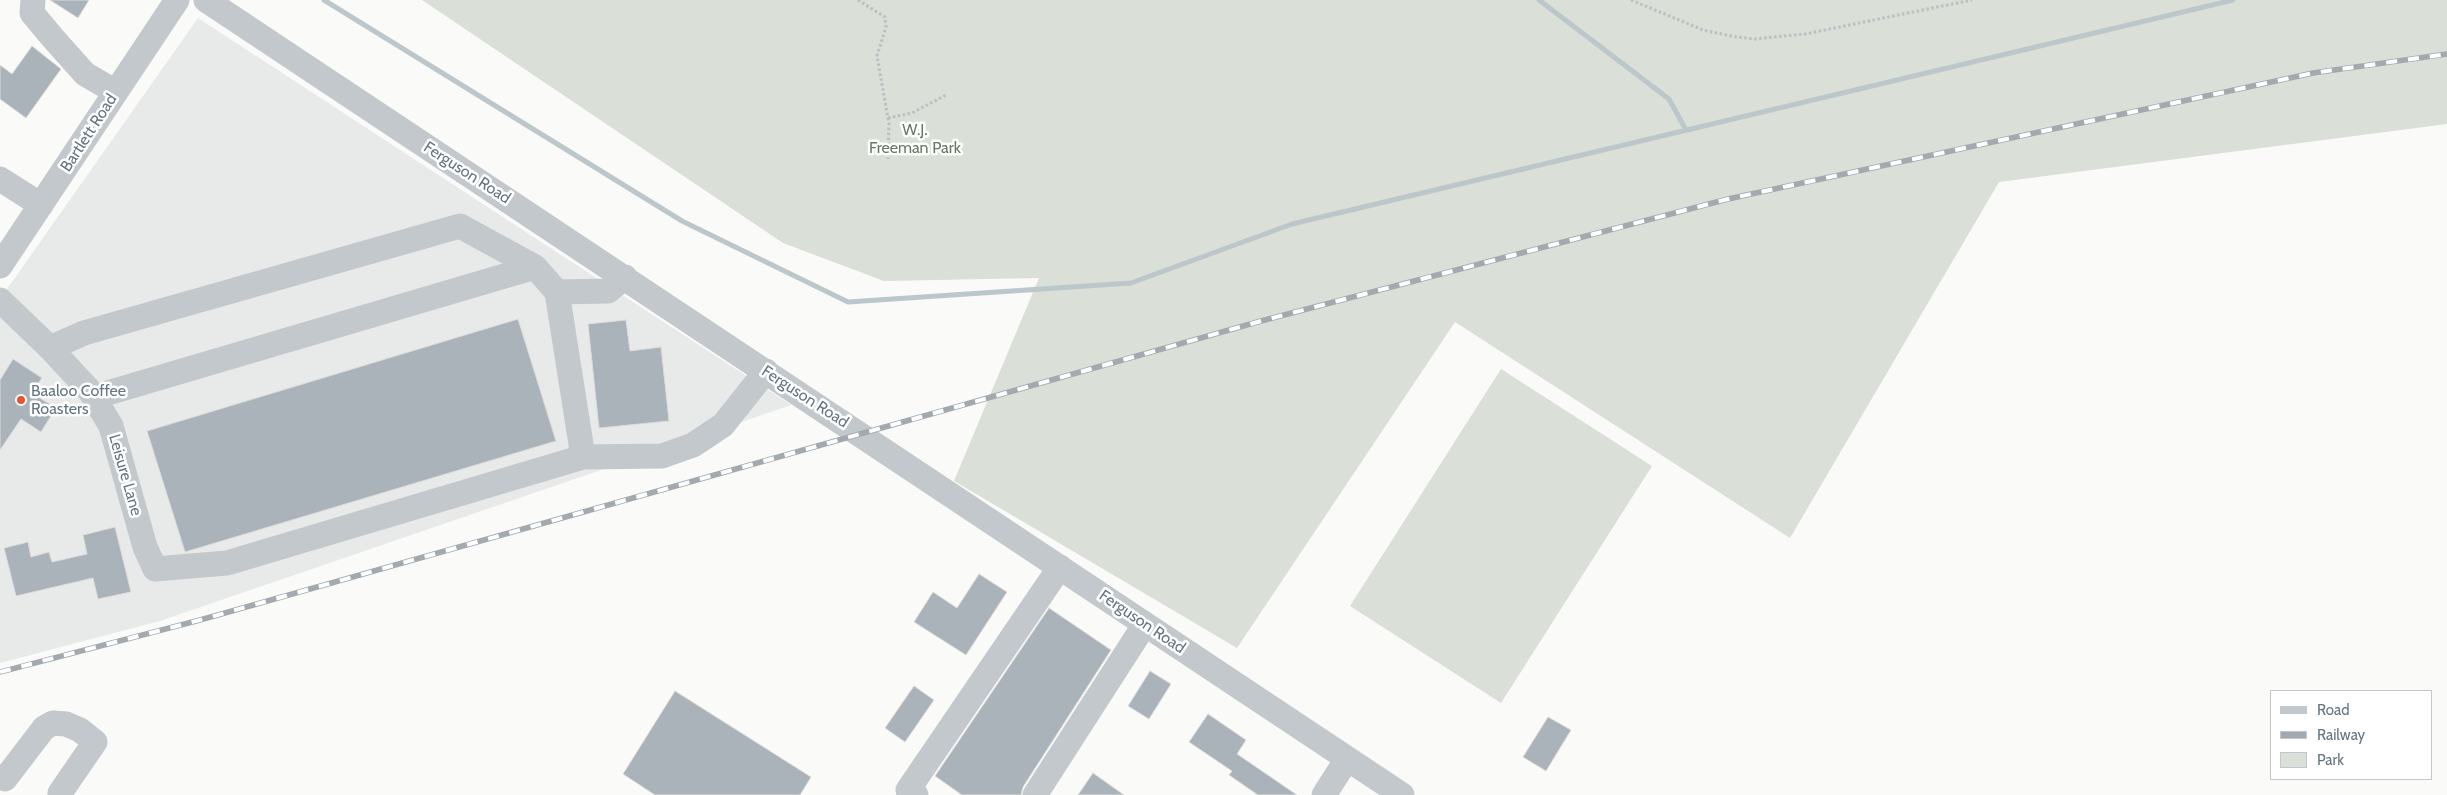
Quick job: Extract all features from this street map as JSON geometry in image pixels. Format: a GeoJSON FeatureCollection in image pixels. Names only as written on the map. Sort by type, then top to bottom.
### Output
{"type":"FeatureCollection","features":[{"type":"Feature","properties":{"kind":"street"},"geometry":{"type":"LineString","coordinates":[[33,0],[32,13],[52,37],[86,74],[116,92]]}},
{"type":"Feature","properties":{"kind":"street","name":"Bartlett Road"},"geometry":{"type":"LineString","coordinates":[[0,266],[177,0]]}},
{"type":"Feature","properties":{"kind":"street","name":"Ferguson Road"},"geometry":{"type":"LineString","coordinates":[[206,0],[1402,795]]}},
{"type":"Feature","properties":{"kind":"street"},"geometry":{"type":"LineString","coordinates":[[0,179],[41,205]]}},
{"type":"Feature","properties":{"kind":"street"},"geometry":{"type":"LineString","coordinates":[[50,348],[84,333],[460,226],[536,267],[556,292],[583,457],[662,456],[693,445],[723,425],[766,371]]}},
{"type":"Feature","properties":{"kind":"street"},"geometry":{"type":"LineString","coordinates":[[94,397],[536,267]]}},
{"type":"Feature","properties":{"kind":"street"},"geometry":{"type":"LineString","coordinates":[[556,292],[608,291],[625,277]]}},
{"type":"Feature","properties":{"kind":"street","name":"Leisure Lane"},"geometry":{"type":"LineString","coordinates":[[0,300],[50,348],[94,397],[111,426],[145,547],[155,569],[227,563],[583,457]]}},
{"type":"Feature","properties":{"kind":"street"},"geometry":{"type":"LineString","coordinates":[[912,792],[1060,567]]}},
{"type":"Feature","properties":{"kind":"street"},"geometry":{"type":"LineString","coordinates":[[1036,795],[1145,624]]}},
{"type":"Feature","properties":{"kind":"street"},"geometry":{"type":"LineString","coordinates":[[0,778],[5,779],[44,728],[53,723],[66,724],[80,730],[95,742],[60,793],[61,795]]}},
{"type":"Feature","properties":{"kind":"street"},"geometry":{"type":"LineString","coordinates":[[1324,795],[1347,760]]}},
{"type":"Feature","properties":{"kind":"path"},"geometry":{"type":"LineString","coordinates":[[858,0],[885,17],[886,28],[877,56],[888,118],[888,159]]}},
{"type":"Feature","properties":{"kind":"path"},"geometry":{"type":"LineString","coordinates":[[1631,0],[1703,30],[1755,39],[1804,34],[1972,0]]}},
{"type":"Feature","properties":{"kind":"path"},"geometry":{"type":"LineString","coordinates":[[888,118],[912,114],[946,95]]}},
{"type":"Feature","properties":{"kind":"shaded area"},"geometry":{"type":"Polygon","coordinates":[[[198,18],[791,405],[160,621],[0,663],[0,299],[198,18]]]}},
{"type":"Feature","properties":{"kind":"green space","name":"W.J. Freeman Park"},"geometry":{"type":"Polygon","coordinates":[[[422,0],[2447,0],[2447,124],[1999,182],[1790,538],[1455,322],[1237,648],[954,481],[1039,278],[884,281],[783,243],[422,0]]]}},
{"type":"Feature","properties":{"kind":"green space"},"geometry":{"type":"Polygon","coordinates":[[[1501,369],[1652,466],[1501,703],[1350,606],[1501,369]]]}},
{"type":"Feature","properties":{"kind":"building"},"geometry":{"type":"Polygon","coordinates":[[[50,0],[89,0],[78,18],[50,0]]]}},
{"type":"Feature","properties":{"kind":"building"},"geometry":{"type":"Polygon","coordinates":[[[32,46],[61,69],[26,118],[0,99],[0,65],[12,74],[32,46]]]}},
{"type":"Feature","properties":{"kind":"building"},"geometry":{"type":"Polygon","coordinates":[[[518,319],[556,441],[185,552],[147,431],[518,319]]]}},
{"type":"Feature","properties":{"kind":"building"},"geometry":{"type":"Polygon","coordinates":[[[626,320],[630,351],[661,347],[669,421],[599,428],[588,324],[626,320]]]}},
{"type":"Feature","properties":{"kind":"building","name":"Baaloo Coffee Roasters"},"geometry":{"type":"Polygon","coordinates":[[[13,359],[42,378],[32,393],[56,408],[41,432],[21,419],[0,450],[0,380],[13,359]]]}},
{"type":"Feature","properties":{"kind":"building"},"geometry":{"type":"Polygon","coordinates":[[[115,527],[131,592],[98,599],[93,578],[16,596],[4,548],[28,542],[31,557],[49,552],[52,562],[87,554],[83,535],[115,527]]]}},
{"type":"Feature","properties":{"kind":"building"},"geometry":{"type":"Polygon","coordinates":[[[979,574],[1007,592],[966,655],[914,622],[933,592],[957,608],[979,574]]]}},
{"type":"Feature","properties":{"kind":"building"},"geometry":{"type":"Polygon","coordinates":[[[1049,608],[1111,650],[1023,787],[1021,795],[962,795],[935,776],[1049,608]]]}},
{"type":"Feature","properties":{"kind":"building"},"geometry":{"type":"Polygon","coordinates":[[[1150,671],[1171,684],[1149,719],[1128,706],[1150,671]]]}},
{"type":"Feature","properties":{"kind":"building"},"geometry":{"type":"Polygon","coordinates":[[[914,686],[934,700],[905,742],[885,728],[914,686]]]}},
{"type":"Feature","properties":{"kind":"building"},"geometry":{"type":"Polygon","coordinates":[[[675,691],[811,777],[800,795],[655,795],[623,774],[675,691]]]}},
{"type":"Feature","properties":{"kind":"building"},"geometry":{"type":"Polygon","coordinates":[[[1208,714],[1246,740],[1237,754],[1297,795],[1258,795],[1229,775],[1232,771],[1189,742],[1208,714]]]}},
{"type":"Feature","properties":{"kind":"building"},"geometry":{"type":"Polygon","coordinates":[[[1548,717],[1571,730],[1546,771],[1523,757],[1548,717]]]}},
{"type":"Feature","properties":{"kind":"building"},"geometry":{"type":"Polygon","coordinates":[[[1093,773],[1124,795],[1078,795],[1093,773]]]}},
{"type":"Feature","properties":{"kind":"waterway"},"geometry":{"type":"LineString","coordinates":[[324,0],[682,221],[848,302],[1131,283],[1292,224],[2233,0]]}},
{"type":"Feature","properties":{"kind":"waterway"},"geometry":{"type":"LineString","coordinates":[[1539,0],[1669,99],[1686,130]]}},
{"type":"Feature","properties":{"kind":"railway"},"geometry":{"type":"LineString","coordinates":[[0,672],[200,620],[1261,321],[1728,199],[2313,73],[2447,54]]}},
{"type":"Feature","properties":{"kind":"place","name":"Baaloo Coffee Roasters"},"geometry":{"type":"Point","coordinates":[21,400]}}]}
